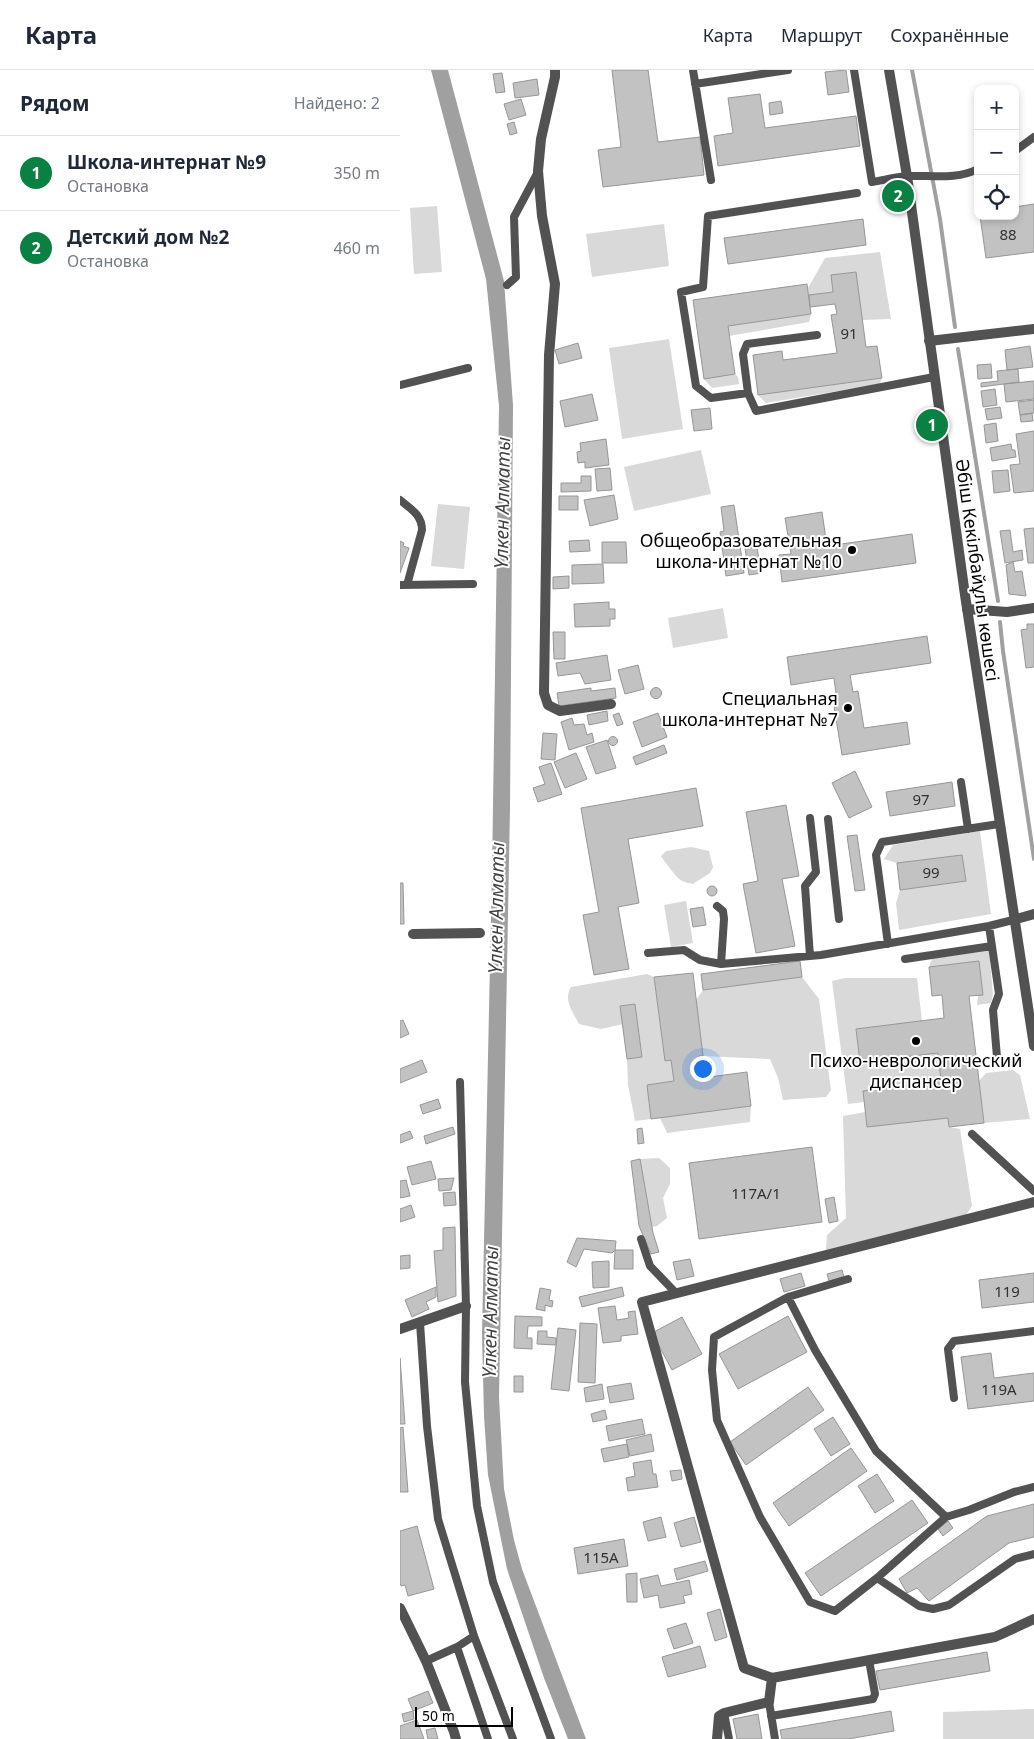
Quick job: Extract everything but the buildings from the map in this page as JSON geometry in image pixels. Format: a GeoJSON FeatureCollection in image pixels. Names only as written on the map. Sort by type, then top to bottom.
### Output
{"type":"FeatureCollection","features":[{"type":"Feature","properties":{"kind":"street"},"geometry":{"type":"LineString","coordinates":[[555,70],[541,139],[538,172],[542,216],[555,284],[549,355],[544,693],[548,705],[560,711],[611,704]]}},
{"type":"Feature","properties":{"kind":"street","name":"Әбіш Кекілбайұлы көшесі"},"geometry":{"type":"LineString","coordinates":[[889,70],[907,176],[967,609],[1034,1046]]}},
{"type":"Feature","properties":{"kind":"street"},"geometry":{"type":"LineString","coordinates":[[929,341],[1034,330]]}},
{"type":"Feature","properties":{"kind":"street"},"geometry":{"type":"LineString","coordinates":[[967,609],[1007,612],[1034,608]]}},
{"type":"Feature","properties":{"kind":"street"},"geometry":{"type":"LineString","coordinates":[[1014,920],[1034,914]]}},
{"type":"Feature","properties":{"kind":"street"},"geometry":{"type":"LineString","coordinates":[[413,934],[480,932]]}},
{"type":"Feature","properties":{"kind":"street"},"geometry":{"type":"LineString","coordinates":[[1034,1202],[642,1302],[744,1668],[772,1678],[994,1637],[1034,1619]]}},
{"type":"Feature","properties":{"kind":"street"},"geometry":{"type":"LineString","coordinates":[[400,1330],[466,1306]]}},
{"type":"Feature","properties":{"kind":"street"},"geometry":{"type":"LineString","coordinates":[[400,1608],[426,1661],[456,1739]]}},
{"type":"Feature","properties":{"kind":"street"},"geometry":{"type":"LineString","coordinates":[[717,1739],[719,1716],[724,1713],[769,1702],[772,1678]]}},
{"type":"Feature","properties":{"kind":"lane"},"geometry":{"type":"LineString","coordinates":[[693,70],[711,180]]}},
{"type":"Feature","properties":{"kind":"lane"},"geometry":{"type":"LineString","coordinates":[[695,84],[788,70]]}},
{"type":"Feature","properties":{"kind":"lane"},"geometry":{"type":"LineString","coordinates":[[854,70],[872,182],[907,176],[939,176],[974,171]]}},
{"type":"Feature","properties":{"kind":"lane"},"geometry":{"type":"LineString","coordinates":[[1019,148],[1034,137]]}},
{"type":"Feature","properties":{"kind":"lane"},"geometry":{"type":"LineString","coordinates":[[507,285],[516,277],[514,217],[538,172]]}},
{"type":"Feature","properties":{"kind":"lane"},"geometry":{"type":"LineString","coordinates":[[748,393],[711,398],[696,386],[681,292],[703,287],[708,216],[857,193]]}},
{"type":"Feature","properties":{"kind":"lane"},"geometry":{"type":"LineString","coordinates":[[817,335],[747,344],[743,354],[748,393],[756,411],[934,377]]}},
{"type":"Feature","properties":{"kind":"lane"},"geometry":{"type":"LineString","coordinates":[[400,385],[468,368]]}},
{"type":"Feature","properties":{"kind":"lane"},"geometry":{"type":"LineString","coordinates":[[400,500],[419,516],[422,522],[422,530],[404,585],[473,584]]}},
{"type":"Feature","properties":{"kind":"lane"},"geometry":{"type":"LineString","coordinates":[[962,782],[968,829]]}},
{"type":"Feature","properties":{"kind":"lane"},"geometry":{"type":"LineString","coordinates":[[810,818],[816,872],[805,886],[810,956]]}},
{"type":"Feature","properties":{"kind":"lane"},"geometry":{"type":"LineString","coordinates":[[828,819],[839,919]]}},
{"type":"Feature","properties":{"kind":"lane"},"geometry":{"type":"LineString","coordinates":[[888,944],[876,855],[882,842],[999,824]]}},
{"type":"Feature","properties":{"kind":"lane"},"geometry":{"type":"LineString","coordinates":[[816,872],[834,871]]}},
{"type":"Feature","properties":{"kind":"lane"},"geometry":{"type":"LineString","coordinates":[[717,906],[723,912],[724,919],[721,964]]}},
{"type":"Feature","properties":{"kind":"lane"},"geometry":{"type":"LineString","coordinates":[[648,953],[684,950],[700,960],[721,964],[810,956],[888,944],[1014,920]]}},
{"type":"Feature","properties":{"kind":"lane"},"geometry":{"type":"LineString","coordinates":[[989,926],[999,994],[993,1010],[998,1057]]}},
{"type":"Feature","properties":{"kind":"lane"},"geometry":{"type":"LineString","coordinates":[[905,959],[992,946]]}},
{"type":"Feature","properties":{"kind":"lane"},"geometry":{"type":"LineString","coordinates":[[460,1082],[466,1306],[465,1390],[477,1506],[493,1582],[551,1739]]}},
{"type":"Feature","properties":{"kind":"lane"},"geometry":{"type":"LineString","coordinates":[[972,1134],[1034,1191]]}},
{"type":"Feature","properties":{"kind":"lane"},"geometry":{"type":"LineString","coordinates":[[640,1239],[650,1266],[676,1293]]}},
{"type":"Feature","properties":{"kind":"lane"},"geometry":{"type":"LineString","coordinates":[[848,1279],[788,1297],[714,1337],[712,1370],[717,1420],[760,1517],[810,1602],[835,1610],[877,1578],[946,1516],[969,1510],[1014,1492],[1034,1487]]}},
{"type":"Feature","properties":{"kind":"lane"},"geometry":{"type":"LineString","coordinates":[[788,1297],[815,1350],[876,1451],[946,1516]]}},
{"type":"Feature","properties":{"kind":"lane"},"geometry":{"type":"LineString","coordinates":[[420,1323],[427,1426],[438,1519],[474,1636],[513,1739]]}},
{"type":"Feature","properties":{"kind":"lane"},"geometry":{"type":"LineString","coordinates":[[954,1398],[948,1349],[954,1340],[1034,1332]]}},
{"type":"Feature","properties":{"kind":"lane"},"geometry":{"type":"LineString","coordinates":[[877,1578],[919,1606],[933,1609],[949,1605],[1015,1559],[1034,1554]]}},
{"type":"Feature","properties":{"kind":"lane"},"geometry":{"type":"LineString","coordinates":[[426,1661],[457,1647],[474,1636]]}},
{"type":"Feature","properties":{"kind":"lane"},"geometry":{"type":"LineString","coordinates":[[457,1647],[488,1739]]}},
{"type":"Feature","properties":{"kind":"lane"},"geometry":{"type":"LineString","coordinates":[[771,1716],[873,1699],[875,1694],[869,1660]]}},
{"type":"Feature","properties":{"kind":"lane"},"geometry":{"type":"LineString","coordinates":[[769,1702],[775,1739]]}},
{"type":"Feature","properties":{"kind":"lane"},"geometry":{"type":"LineString","coordinates":[[724,1713],[729,1739]]}},
{"type":"Feature","properties":{"kind":"shaded area"},"geometry":{"type":"Polygon","coordinates":[[[437,206],[442,272],[414,274],[410,208],[437,206]]]}},
{"type":"Feature","properties":{"kind":"shaded area"},"geometry":{"type":"Polygon","coordinates":[[[664,224],[669,266],[592,277],[586,234],[664,224]]]}},
{"type":"Feature","properties":{"kind":"shaded area"},"geometry":{"type":"Polygon","coordinates":[[[880,252],[891,319],[862,320],[855,272],[831,275],[833,292],[809,295],[808,288],[825,258],[880,252]]]}},
{"type":"Feature","properties":{"kind":"shaded area"},"geometry":{"type":"Polygon","coordinates":[[[811,314],[809,322],[729,336],[728,326],[811,314]]]}},
{"type":"Feature","properties":{"kind":"shaded area"},"geometry":{"type":"Polygon","coordinates":[[[669,339],[683,429],[622,439],[609,348],[669,339]]]}},
{"type":"Feature","properties":{"kind":"shaded area"},"geometry":{"type":"Polygon","coordinates":[[[735,374],[738,377],[739,384],[712,388],[704,379],[735,374]]]}},
{"type":"Feature","properties":{"kind":"shaded area"},"geometry":{"type":"Polygon","coordinates":[[[882,378],[880,384],[766,403],[758,395],[882,378]]]}},
{"type":"Feature","properties":{"kind":"shaded area"},"geometry":{"type":"Polygon","coordinates":[[[701,450],[711,494],[634,511],[624,467],[701,450]]]}},
{"type":"Feature","properties":{"kind":"shaded area"},"geometry":{"type":"Polygon","coordinates":[[[438,504],[470,507],[464,569],[431,566],[438,504]]]}},
{"type":"Feature","properties":{"kind":"shaded area"},"geometry":{"type":"Polygon","coordinates":[[[723,608],[728,638],[673,648],[668,618],[723,608]]]}},
{"type":"Feature","properties":{"kind":"shaded area"},"geometry":{"type":"Polygon","coordinates":[[[980,831],[991,914],[899,930],[896,903],[900,890],[966,881],[962,855],[897,863],[884,859],[893,845],[980,831]]]}},
{"type":"Feature","properties":{"kind":"shaded area"},"geometry":{"type":"Polygon","coordinates":[[[691,847],[709,851],[713,867],[710,873],[693,884],[678,878],[661,856],[666,851],[691,847]]]}},
{"type":"Feature","properties":{"kind":"shaded area"},"geometry":{"type":"Polygon","coordinates":[[[686,901],[693,943],[671,947],[664,905],[686,901]]]}},
{"type":"Feature","properties":{"kind":"shaded area"},"geometry":{"type":"Polygon","coordinates":[[[989,950],[993,994],[991,1003],[977,1005],[978,995],[983,995],[979,961],[929,967],[932,959],[989,950]]]}},
{"type":"Feature","properties":{"kind":"shaded area"},"geometry":{"type":"Polygon","coordinates":[[[647,974],[654,977],[665,1061],[671,1060],[674,1081],[647,1085],[651,1119],[635,1121],[628,1085],[627,1059],[642,1056],[635,1004],[620,1006],[623,1024],[601,1029],[579,1024],[570,1006],[568,997],[571,987],[647,974]]]}},
{"type":"Feature","properties":{"kind":"shaded area"},"geometry":{"type":"Polygon","coordinates":[[[802,977],[819,999],[831,1090],[826,1097],[783,1100],[778,1078],[770,1059],[703,1056],[696,1000],[703,990],[802,977]]]}},
{"type":"Feature","properties":{"kind":"shaded area"},"geometry":{"type":"Polygon","coordinates":[[[845,978],[917,978],[922,1021],[856,1029],[860,1062],[938,1053],[941,1081],[863,1091],[864,1102],[848,1104],[832,981],[845,978]]]}},
{"type":"Feature","properties":{"kind":"shaded area"},"geometry":{"type":"Polygon","coordinates":[[[1013,1070],[1020,1075],[1030,1119],[984,1123],[979,1081],[986,1073],[1013,1070]]]}},
{"type":"Feature","properties":{"kind":"shaded area"},"geometry":{"type":"Polygon","coordinates":[[[751,1106],[750,1122],[667,1133],[660,1118],[751,1106]]]}},
{"type":"Feature","properties":{"kind":"shaded area"},"geometry":{"type":"Polygon","coordinates":[[[865,1112],[867,1127],[948,1118],[949,1127],[960,1129],[972,1206],[966,1215],[826,1250],[827,1235],[846,1218],[843,1116],[865,1112]]]}},
{"type":"Feature","properties":{"kind":"shaded area"},"geometry":{"type":"Polygon","coordinates":[[[659,1158],[670,1168],[670,1184],[663,1198],[667,1218],[657,1226],[652,1227],[640,1159],[659,1158]]]}},
{"type":"Feature","properties":{"kind":"shaded area"},"geometry":{"type":"Polygon","coordinates":[[[1034,1709],[1034,1739],[943,1739],[943,1712],[1034,1709]]]}},
{"type":"Feature","properties":{"kind":"water","name":"Үлкен Алматы"},"geometry":{"type":"Polygon","coordinates":[[[431,70],[448,70],[504,281],[513,405],[510,808],[499,1397],[504,1489],[522,1569],[586,1739],[568,1739],[544,1678],[507,1569],[488,1475],[482,1334],[492,872],[499,406],[486,279],[431,70]]]}},
{"type":"Feature","properties":{"kind":"waterway"},"geometry":{"type":"LineString","coordinates":[[912,70],[940,219],[955,327]]}},
{"type":"Feature","properties":{"kind":"waterway"},"geometry":{"type":"LineString","coordinates":[[958,349],[998,601]]}},
{"type":"Feature","properties":{"kind":"waterway"},"geometry":{"type":"LineString","coordinates":[[1000,622],[1034,859]]}},
{"type":"Feature","properties":{"kind":"place","name":"Детский дом №2"},"geometry":{"type":"Point","coordinates":[898,196]}},
{"type":"Feature","properties":{"kind":"place","name":"Школа-интернат №9"},"geometry":{"type":"Point","coordinates":[932,425]}},
{"type":"Feature","properties":{"kind":"place","name":"Общеобразовательная школа-интернат №10"},"geometry":{"type":"Point","coordinates":[852,550]}},
{"type":"Feature","properties":{"kind":"place","name":"Специальная школа-интернат №7"},"geometry":{"type":"Point","coordinates":[848,708]}},
{"type":"Feature","properties":{"kind":"place","name":"Психо-неврологический диспансер"},"geometry":{"type":"Point","coordinates":[916,1041]}}]}
